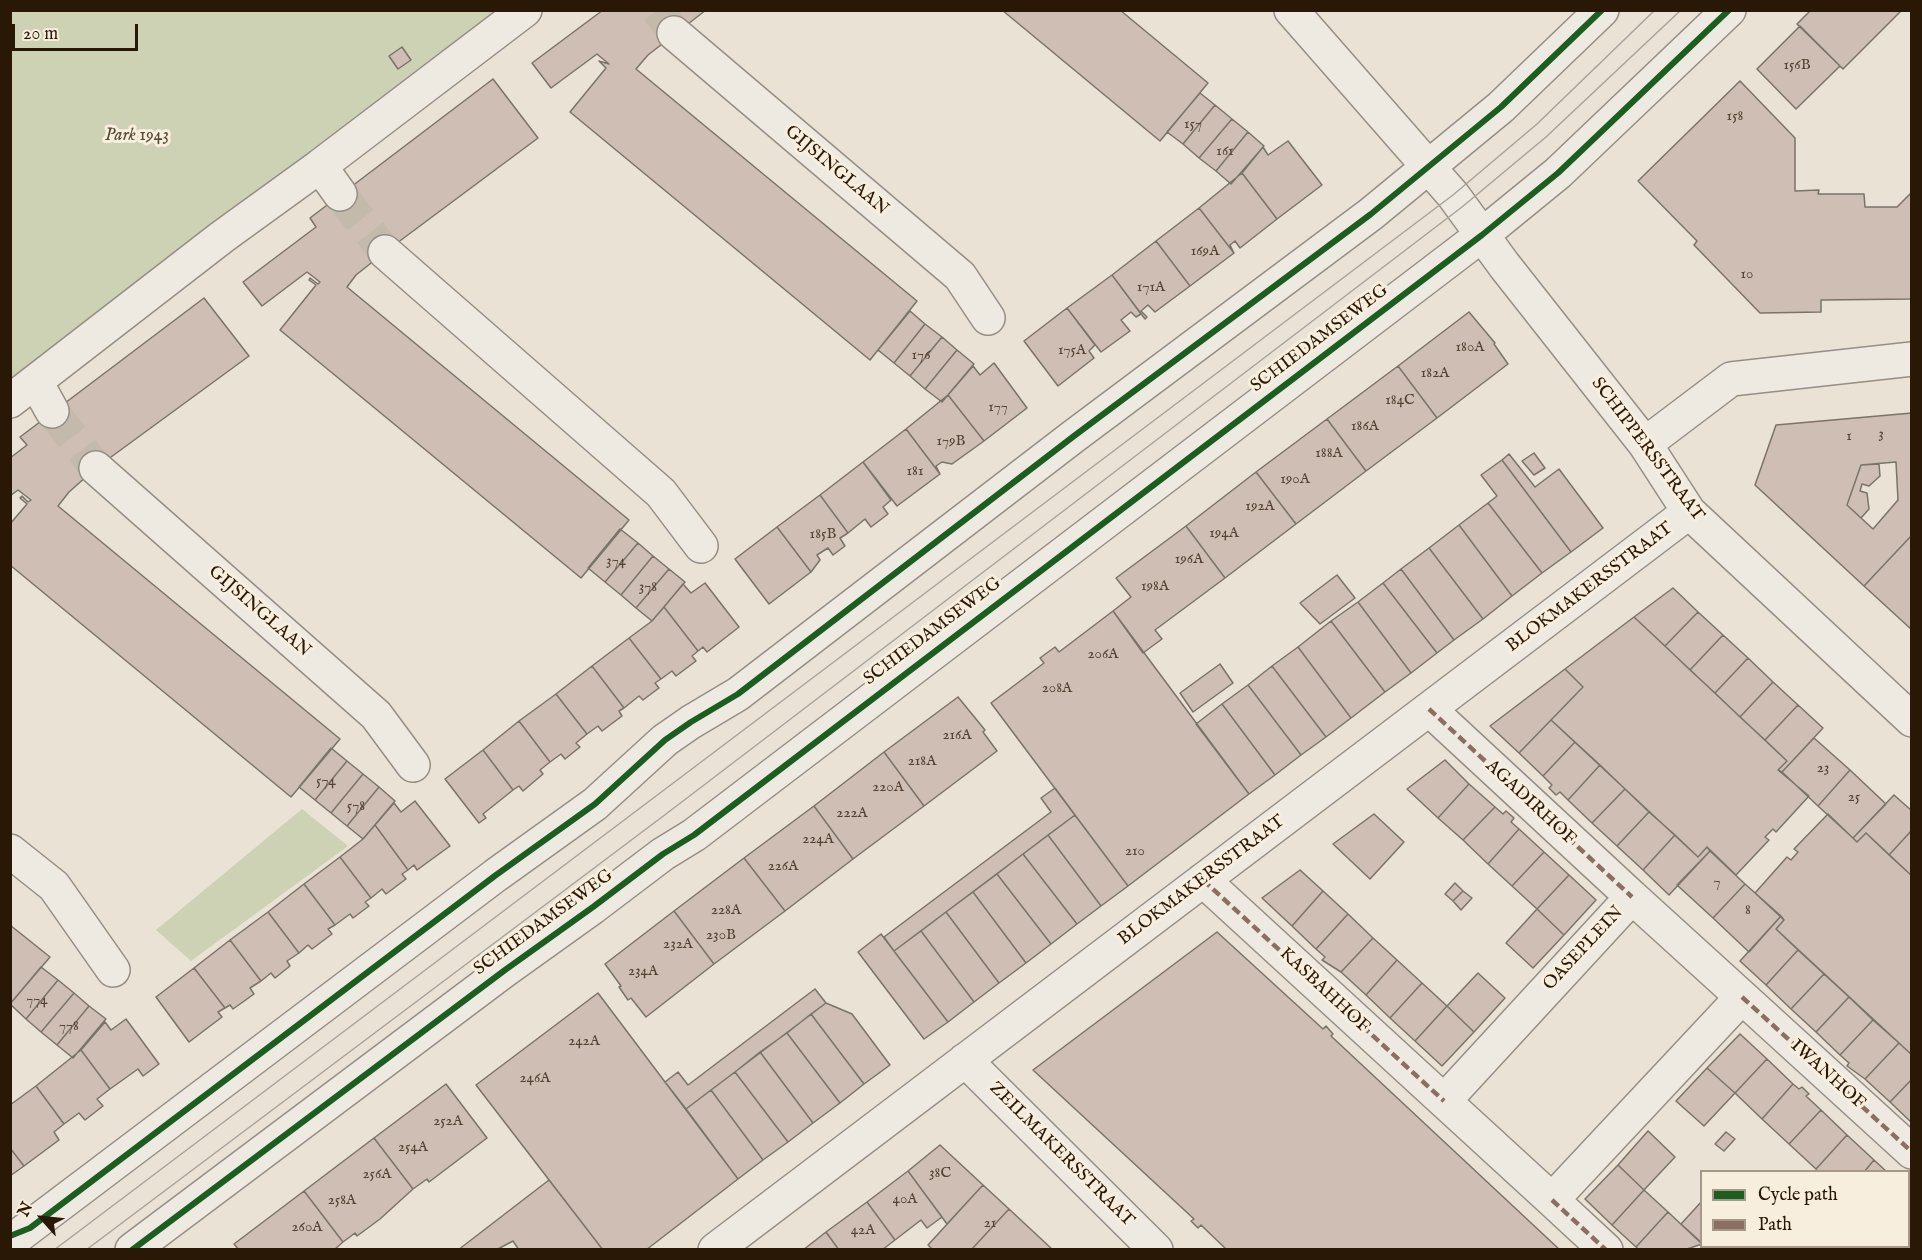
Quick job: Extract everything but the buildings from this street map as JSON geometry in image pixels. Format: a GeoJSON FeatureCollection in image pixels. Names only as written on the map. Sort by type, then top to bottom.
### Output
{"type":"FeatureCollection","features":[{"type":"Feature","properties":{"kind":"street"},"geometry":{"type":"LineString","coordinates":[[10,401],[222,237],[320,166],[525,10]]}},
{"type":"Feature","properties":{"kind":"street"},"geometry":{"type":"LineString","coordinates":[[1291,10],[1428,167],[1482,235]]}},
{"type":"Feature","properties":{"kind":"street"},"geometry":{"type":"LineString","coordinates":[[10,1242],[487,882],[595,804],[666,740],[738,694],[1074,436],[1371,214],[1500,107],[1602,10]]}},
{"type":"Feature","properties":{"kind":"street","name":"SCHIEDAMSEWEG"},"geometry":{"type":"LineString","coordinates":[[132,1250],[505,970],[594,908],[663,854],[694,834],[1482,235],[1558,172],[1729,10]]}},
{"type":"Feature","properties":{"kind":"street","name":"GIJSINGLAAN"},"geometry":{"type":"LineString","coordinates":[[674,33],[960,276],[988,318]]}},
{"type":"Feature","properties":{"kind":"street"},"geometry":{"type":"LineString","coordinates":[[320,166],[340,194]]}},
{"type":"Feature","properties":{"kind":"street","name":"SCHIPPERSSTRAAT"},"geometry":{"type":"LineString","coordinates":[[1482,235],[1645,444],[1689,513],[1911,720]]}},
{"type":"Feature","properties":{"kind":"street"},"geometry":{"type":"LineString","coordinates":[[385,252],[661,494],[702,546]]}},
{"type":"Feature","properties":{"kind":"street"},"geometry":{"type":"LineString","coordinates":[[1645,444],[1731,379],[1911,359]]}},
{"type":"Feature","properties":{"kind":"street"},"geometry":{"type":"LineString","coordinates":[[36,382],[52,411]]}},
{"type":"Feature","properties":{"kind":"street","name":"GIJSINGLAAN"},"geometry":{"type":"LineString","coordinates":[[96,468],[376,715],[413,765]]}},
{"type":"Feature","properties":{"kind":"street","name":"BLOKMAKERSSTRAAT"},"geometry":{"type":"LineString","coordinates":[[714,1250],[1689,513]]}},
{"type":"Feature","properties":{"kind":"street","name":"AGADIRHOF"},"geometry":{"type":"LineString","coordinates":[[1429,709],[1632,897]]}},
{"type":"Feature","properties":{"kind":"street"},"geometry":{"type":"LineString","coordinates":[[10,851],[54,886],[114,970]]}},
{"type":"Feature","properties":{"kind":"street","name":"KASBAHHOF"},"geometry":{"type":"LineString","coordinates":[[1203,880],[1444,1101]]}},
{"type":"Feature","properties":{"kind":"street","name":"OASEPLEIN"},"geometry":{"type":"LineString","coordinates":[[1444,1101],[1632,897],[1742,997]]}},
{"type":"Feature","properties":{"kind":"street"},"geometry":{"type":"LineString","coordinates":[[1552,1200],[1742,997]]}},
{"type":"Feature","properties":{"kind":"street","name":"IWANHOF"},"geometry":{"type":"LineString","coordinates":[[1742,997],[1911,1152]]}},
{"type":"Feature","properties":{"kind":"street","name":"ZEILMAKERSSTRAAT"},"geometry":{"type":"LineString","coordinates":[[965,1060],[1156,1250]]}},
{"type":"Feature","properties":{"kind":"street"},"geometry":{"type":"LineString","coordinates":[[1444,1101],[1606,1250]]}},
{"type":"Feature","properties":{"kind":"green space","name":"Park 1943"},"geometry":{"type":"Polygon","coordinates":[[[11,11],[508,11],[11,389],[11,11]]]}},
{"type":"Feature","properties":{"kind":"green space"},"geometry":{"type":"Polygon","coordinates":[[[302,809],[348,846],[191,961],[156,930],[302,809]]]}},
{"type":"Feature","properties":{"kind":"tunnel"},"geometry":{"type":"LineString","coordinates":[[658,10],[674,33]]}},
{"type":"Feature","properties":{"kind":"tunnel"},"geometry":{"type":"LineString","coordinates":[[340,194],[385,252]]}},
{"type":"Feature","properties":{"kind":"tunnel"},"geometry":{"type":"LineString","coordinates":[[52,411],[96,468]]}},
{"type":"Feature","properties":{"kind":"tram line"},"geometry":{"type":"LineString","coordinates":[[54,1250],[1453,195],[1537,124],[1655,10]]}},
{"type":"Feature","properties":{"kind":"tram line"},"geometry":{"type":"LineString","coordinates":[[86,1250],[666,814],[1462,207],[1546,137],[1681,10]]}},
{"type":"Feature","properties":{"kind":"marked path"},"geometry":{"type":"LineString","coordinates":[[1429,709],[1632,897]]}},
{"type":"Feature","properties":{"kind":"marked path"},"geometry":{"type":"LineString","coordinates":[[1203,880],[1444,1101]]}},
{"type":"Feature","properties":{"kind":"marked path"},"geometry":{"type":"LineString","coordinates":[[1742,997],[1912,1152]]}},
{"type":"Feature","properties":{"kind":"marked path"},"geometry":{"type":"LineString","coordinates":[[1552,1200],[1606,1250]]}},
{"type":"Feature","properties":{"kind":"cycle path"},"geometry":{"type":"LineString","coordinates":[[10,1236],[30,1228],[496,875],[595,804],[665,740],[738,694],[1074,436],[1371,214],[1501,107],[1602,10]]}},
{"type":"Feature","properties":{"kind":"cycle path"},"geometry":{"type":"LineString","coordinates":[[132,1250],[505,970],[663,854],[694,835],[1482,235],[1558,173],[1729,10]]}}]}
